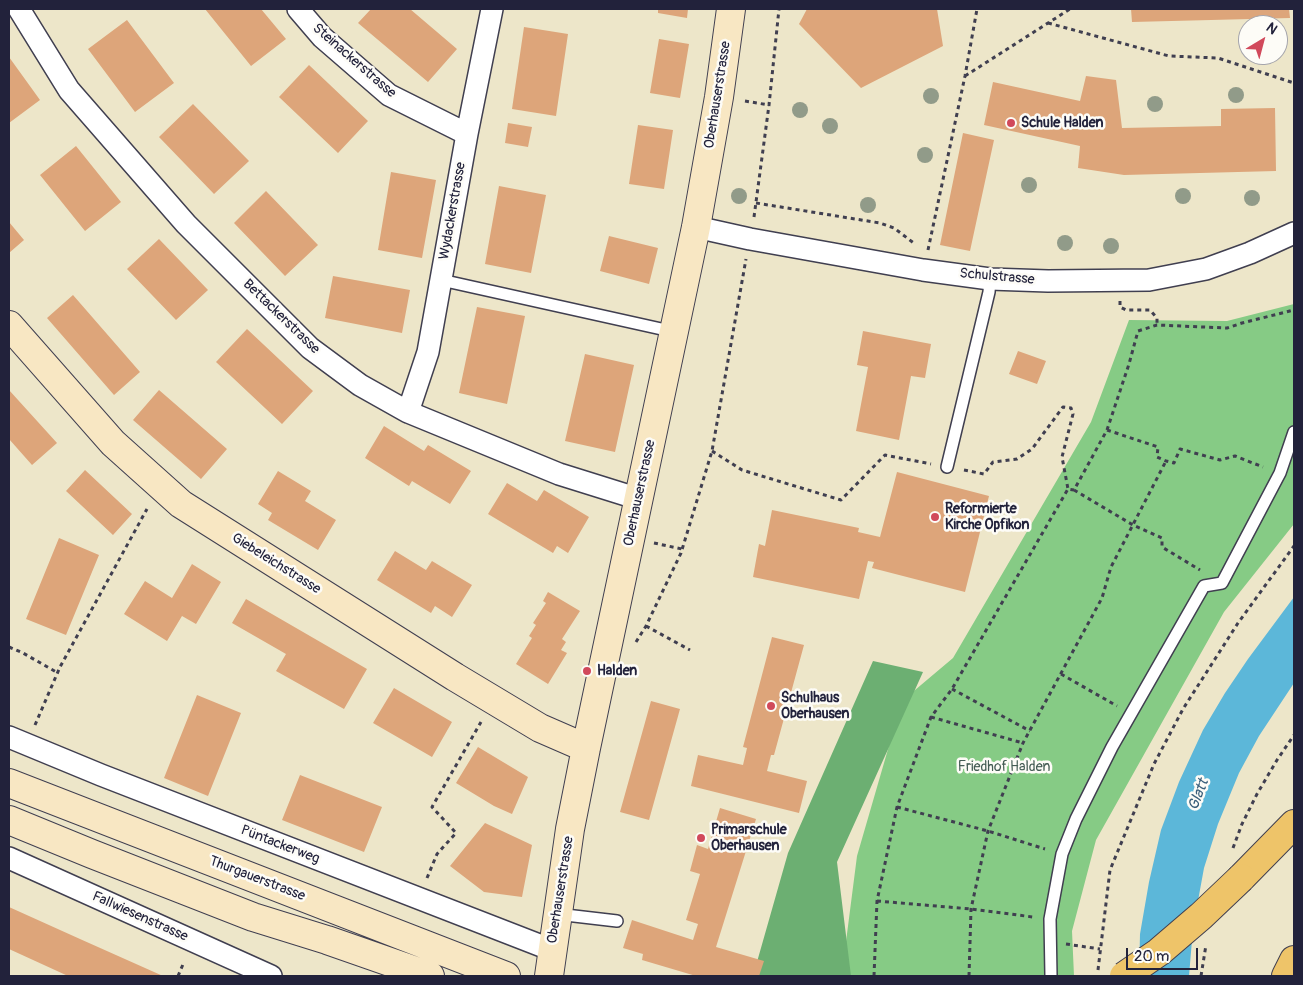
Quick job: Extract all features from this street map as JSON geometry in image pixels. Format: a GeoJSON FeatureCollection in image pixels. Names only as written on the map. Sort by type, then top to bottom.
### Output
{"type":"FeatureCollection","features":[{"type":"Feature","properties":{"kind":"highway"},"geometry":{"type":"LineString","coordinates":[[1124,976],[1159,952],[1201,916],[1242,878],[1294,824]]}},
{"type":"Feature","properties":{"kind":"highway"},"geometry":{"type":"LineString","coordinates":[[1286,976],[1294,960]]}},
{"type":"Feature","properties":{"kind":"street","name":"Bettackerstrasse"},"geometry":{"type":"LineString","coordinates":[[19,9],[69,90],[186,224],[310,348],[360,385],[408,412],[559,474],[639,499]]}},
{"type":"Feature","properties":{"kind":"street","name":"Steinackerstrasse"},"geometry":{"type":"LineString","coordinates":[[298,9],[322,37],[389,95],[467,134]]}},
{"type":"Feature","properties":{"kind":"street","name":"Wydackerstrasse"},"geometry":{"type":"LineString","coordinates":[[408,412],[428,352],[467,134],[492,9]]}},
{"type":"Feature","properties":{"kind":"street","name":"Oberhauserstrasse"},"geometry":{"type":"LineString","coordinates":[[551,965],[570,829],[696,227],[719,97],[731,9]]}},
{"type":"Feature","properties":{"kind":"street","name":"Schulstrasse"},"geometry":{"type":"LineString","coordinates":[[696,227],[750,239],[923,270],[990,279],[1048,281],[1149,280],[1206,269],[1250,254],[1294,233]]}},
{"type":"Feature","properties":{"kind":"street","name":"Giebeleichstrasse"},"geometry":{"type":"LineString","coordinates":[[9,325],[113,443],[181,504],[455,677],[540,728],[586,748]]}},
{"type":"Feature","properties":{"kind":"street","name":"Püntackerweg"},"geometry":{"type":"LineString","coordinates":[[18,740],[101,775],[418,898],[551,965]]}},
{"type":"Feature","properties":{"kind":"street","name":"Thurgauerstrasse"},"geometry":{"type":"LineString","coordinates":[[9,783],[506,976]]}},
{"type":"Feature","properties":{"kind":"street"},"geometry":{"type":"LineString","coordinates":[[9,820],[254,917],[430,976]]}},
{"type":"Feature","properties":{"kind":"street","name":"Fallwiesenstrasse"},"geometry":{"type":"LineString","coordinates":[[9,858],[271,976]]}},
{"type":"Feature","properties":{"kind":"lane"},"geometry":{"type":"LineString","coordinates":[[947,467],[989,292],[990,279]]}},
{"type":"Feature","properties":{"kind":"lane"},"geometry":{"type":"LineString","coordinates":[[441,280],[675,332]]}},
{"type":"Feature","properties":{"kind":"lane"},"geometry":{"type":"LineString","coordinates":[[1051,976],[1050,920],[1062,854],[1076,819],[1131,714],[1204,586],[1222,583],[1280,473],[1294,432]]}},
{"type":"Feature","properties":{"kind":"lane"},"geometry":{"type":"LineString","coordinates":[[558,914],[618,921]]}},
{"type":"Feature","properties":{"kind":"path"},"geometry":{"type":"LineString","coordinates":[[753,221],[779,9]]}},
{"type":"Feature","properties":{"kind":"path"},"geometry":{"type":"LineString","coordinates":[[923,270],[965,76],[977,9]]}},
{"type":"Feature","properties":{"kind":"path"},"geometry":{"type":"LineString","coordinates":[[965,76],[1070,9]]}},
{"type":"Feature","properties":{"kind":"path"},"geometry":{"type":"LineString","coordinates":[[1048,23],[1168,56],[1218,58],[1294,83]]}},
{"type":"Feature","properties":{"kind":"path"},"geometry":{"type":"LineString","coordinates":[[756,203],[880,223],[894,228],[906,236],[918,248],[923,270]]}},
{"type":"Feature","properties":{"kind":"path"},"geometry":{"type":"LineString","coordinates":[[636,643],[682,550],[712,451],[748,250]]}},
{"type":"Feature","properties":{"kind":"path"},"geometry":{"type":"LineString","coordinates":[[1121,281],[1120,306],[1126,310],[1150,310],[1157,318],[1157,325]]}},
{"type":"Feature","properties":{"kind":"path"},"geometry":{"type":"LineString","coordinates":[[1074,490],[1106,430],[1129,364],[1138,331],[1157,325],[1227,328],[1294,310]]}},
{"type":"Feature","properties":{"kind":"path"},"geometry":{"type":"LineString","coordinates":[[712,451],[742,470],[841,500],[885,455],[984,474],[993,462],[1017,459],[1032,449],[1063,407],[1071,408],[1073,414],[1062,457],[1068,489],[952,689],[931,717],[896,807],[878,902],[874,976]]}},
{"type":"Feature","properties":{"kind":"path"},"geometry":{"type":"LineString","coordinates":[[1106,430],[1158,447],[1157,457],[1174,463],[1180,449],[1220,460],[1235,456],[1280,473]]}},
{"type":"Feature","properties":{"kind":"path"},"geometry":{"type":"LineString","coordinates":[[969,976],[971,909],[988,831],[1024,743],[1102,598],[1111,567],[1166,461]]}},
{"type":"Feature","properties":{"kind":"path"},"geometry":{"type":"LineString","coordinates":[[18,740],[58,673],[160,487]]}},
{"type":"Feature","properties":{"kind":"path"},"geometry":{"type":"LineString","coordinates":[[1068,489],[1074,490],[1133,525],[1162,538],[1162,547],[1222,583]]}},
{"type":"Feature","properties":{"kind":"path"},"geometry":{"type":"LineString","coordinates":[[653,543],[682,550]]}},
{"type":"Feature","properties":{"kind":"path"},"geometry":{"type":"LineString","coordinates":[[1097,976],[1110,870],[1154,764],[1183,709],[1233,631],[1294,546]]}},
{"type":"Feature","properties":{"kind":"path"},"geometry":{"type":"LineString","coordinates":[[646,626],[690,650]]}},
{"type":"Feature","properties":{"kind":"path"},"geometry":{"type":"LineString","coordinates":[[9,647],[58,673]]}},
{"type":"Feature","properties":{"kind":"path"},"geometry":{"type":"LineString","coordinates":[[1061,674],[1131,714]]}},
{"type":"Feature","properties":{"kind":"path"},"geometry":{"type":"LineString","coordinates":[[952,689],[1030,731]]}},
{"type":"Feature","properties":{"kind":"path"},"geometry":{"type":"LineString","coordinates":[[931,717],[1024,743]]}},
{"type":"Feature","properties":{"kind":"path"},"geometry":{"type":"LineString","coordinates":[[418,898],[437,854],[456,833],[432,807],[483,718]]}},
{"type":"Feature","properties":{"kind":"path"},"geometry":{"type":"LineString","coordinates":[[896,807],[988,831],[1062,854]]}},
{"type":"Feature","properties":{"kind":"path"},"geometry":{"type":"LineString","coordinates":[[878,902],[971,909],[1050,920]]}},
{"type":"Feature","properties":{"kind":"path"},"geometry":{"type":"LineString","coordinates":[[1051,941],[1100,949]]}},
{"type":"Feature","properties":{"kind":"path"},"geometry":{"type":"LineString","coordinates":[[178,976],[187,954]]}},
{"type":"Feature","properties":{"kind":"green space","name":"Friedhof Halden"},"geometry":{"type":"Polygon","coordinates":[[[1294,304],[1294,524],[1224,612],[1096,840],[1072,931],[1074,976],[846,976],[843,965],[857,856],[902,701],[953,658],[1091,422],[1129,320],[1227,321],[1294,304]]]}},
{"type":"Feature","properties":{"kind":"green space"},"geometry":{"type":"Polygon","coordinates":[[[873,661],[923,672],[837,862],[851,976],[753,976],[788,853],[873,661]]]}},
{"type":"Feature","properties":{"kind":"water","name":"Glatt"},"geometry":{"type":"Polygon","coordinates":[[[1294,597],[1294,683],[1259,736],[1239,773],[1218,824],[1204,868],[1193,928],[1189,976],[1139,976],[1140,934],[1149,882],[1161,830],[1179,782],[1203,730],[1225,693],[1294,597]]]}},
{"type":"Feature","properties":{"kind":"building"},"geometry":{"type":"Polygon","coordinates":[[[205,9],[261,9],[286,39],[251,66],[205,9]]]}},
{"type":"Feature","properties":{"kind":"building"},"geometry":{"type":"Polygon","coordinates":[[[371,9],[410,9],[457,49],[428,82],[358,23],[371,9]]]}},
{"type":"Feature","properties":{"kind":"building"},"geometry":{"type":"Polygon","coordinates":[[[658,9],[688,9],[687,18],[658,13],[658,9]]]}},
{"type":"Feature","properties":{"kind":"building"},"geometry":{"type":"Polygon","coordinates":[[[807,9],[937,9],[943,46],[861,88],[799,24],[807,9]]]}},
{"type":"Feature","properties":{"kind":"building"},"geometry":{"type":"Polygon","coordinates":[[[1131,9],[1289,9],[1290,18],[1288,18],[1288,15],[1238,15],[1238,19],[1132,22],[1131,9]]]}},
{"type":"Feature","properties":{"kind":"building"},"geometry":{"type":"Polygon","coordinates":[[[127,20],[174,83],[135,112],[88,49],[127,20]]]}},
{"type":"Feature","properties":{"kind":"building"},"geometry":{"type":"Polygon","coordinates":[[[524,27],[568,34],[556,116],[512,109],[524,27]]]}},
{"type":"Feature","properties":{"kind":"building"},"geometry":{"type":"Polygon","coordinates":[[[659,39],[689,44],[680,98],[650,93],[659,39]]]}},
{"type":"Feature","properties":{"kind":"building"},"geometry":{"type":"Polygon","coordinates":[[[9,57],[40,100],[9,123],[9,57]]]}},
{"type":"Feature","properties":{"kind":"building"},"geometry":{"type":"Polygon","coordinates":[[[309,65],[368,121],[338,153],[279,97],[309,65]]]}},
{"type":"Feature","properties":{"kind":"building"},"geometry":{"type":"Polygon","coordinates":[[[1086,76],[1116,80],[1122,128],[1221,126],[1221,109],[1275,108],[1276,171],[1124,175],[1078,168],[1080,146],[984,125],[993,82],[1080,101],[1086,76]]]}},
{"type":"Feature","properties":{"kind":"building"},"geometry":{"type":"Polygon","coordinates":[[[193,104],[249,161],[214,194],[159,137],[193,104]]]}},
{"type":"Feature","properties":{"kind":"building"},"geometry":{"type":"Polygon","coordinates":[[[508,123],[532,127],[528,147],[505,143],[508,123]]]}},
{"type":"Feature","properties":{"kind":"building"},"geometry":{"type":"Polygon","coordinates":[[[638,125],[673,130],[664,189],[629,184],[638,125]]]}},
{"type":"Feature","properties":{"kind":"building"},"geometry":{"type":"Polygon","coordinates":[[[963,133],[994,140],[970,251],[940,245],[963,133]]]}},
{"type":"Feature","properties":{"kind":"building"},"geometry":{"type":"Polygon","coordinates":[[[76,146],[121,202],[85,231],[40,175],[76,146]]]}},
{"type":"Feature","properties":{"kind":"building"},"geometry":{"type":"Polygon","coordinates":[[[391,172],[436,180],[422,258],[378,250],[391,172]]]}},
{"type":"Feature","properties":{"kind":"building"},"geometry":{"type":"Polygon","coordinates":[[[499,186],[546,195],[531,273],[485,264],[499,186]]]}},
{"type":"Feature","properties":{"kind":"building"},"geometry":{"type":"Polygon","coordinates":[[[266,191],[318,245],[285,276],[234,223],[266,191]]]}},
{"type":"Feature","properties":{"kind":"building"},"geometry":{"type":"Polygon","coordinates":[[[9,222],[24,240],[9,253],[9,222]]]}},
{"type":"Feature","properties":{"kind":"building"},"geometry":{"type":"Polygon","coordinates":[[[609,236],[658,248],[649,284],[600,271],[609,236]]]}},
{"type":"Feature","properties":{"kind":"building"},"geometry":{"type":"Polygon","coordinates":[[[159,239],[208,290],[176,320],[127,269],[159,239]]]}},
{"type":"Feature","properties":{"kind":"building"},"geometry":{"type":"Polygon","coordinates":[[[333,276],[410,290],[402,333],[325,318],[333,276]]]}},
{"type":"Feature","properties":{"kind":"building"},"geometry":{"type":"Polygon","coordinates":[[[73,295],[140,372],[114,395],[47,318],[73,295]]]}},
{"type":"Feature","properties":{"kind":"building"},"geometry":{"type":"Polygon","coordinates":[[[477,307],[525,316],[507,404],[459,393],[477,307]]]}},
{"type":"Feature","properties":{"kind":"building"},"geometry":{"type":"Polygon","coordinates":[[[247,329],[313,391],[282,424],[216,362],[247,329]]]}},
{"type":"Feature","properties":{"kind":"building"},"geometry":{"type":"Polygon","coordinates":[[[863,331],[931,344],[925,378],[911,376],[899,440],[856,431],[868,367],[857,365],[863,331]]]}},
{"type":"Feature","properties":{"kind":"building"},"geometry":{"type":"Polygon","coordinates":[[[1018,351],[1046,361],[1037,384],[1009,374],[1018,351]]]}},
{"type":"Feature","properties":{"kind":"building"},"geometry":{"type":"Polygon","coordinates":[[[585,354],[634,365],[615,452],[565,441],[585,354]]]}},
{"type":"Feature","properties":{"kind":"building"},"geometry":{"type":"Polygon","coordinates":[[[9,390],[57,443],[32,465],[9,439],[9,390]]]}},
{"type":"Feature","properties":{"kind":"building"},"geometry":{"type":"Polygon","coordinates":[[[159,390],[227,449],[201,479],[133,420],[159,390]]]}},
{"type":"Feature","properties":{"kind":"building"},"geometry":{"type":"Polygon","coordinates":[[[384,426],[424,451],[428,445],[471,471],[450,504],[412,481],[409,486],[365,458],[384,426]]]}},
{"type":"Feature","properties":{"kind":"building"},"geometry":{"type":"Polygon","coordinates":[[[85,470],[132,514],[113,535],[66,491],[85,470]]]}},
{"type":"Feature","properties":{"kind":"building"},"geometry":{"type":"Polygon","coordinates":[[[278,471],[311,491],[305,501],[336,520],[318,550],[268,520],[272,513],[258,504],[278,471]]]}},
{"type":"Feature","properties":{"kind":"building"},"geometry":{"type":"Polygon","coordinates":[[[897,472],[989,496],[965,592],[872,568],[874,562],[868,561],[859,599],[753,577],[759,544],[765,546],[772,510],[859,528],[858,532],[880,537],[897,472]]]}},
{"type":"Feature","properties":{"kind":"building"},"geometry":{"type":"Polygon","coordinates":[[[507,483],[537,501],[544,490],[589,517],[568,553],[557,546],[553,553],[488,514],[507,483]]]}},
{"type":"Feature","properties":{"kind":"building"},"geometry":{"type":"Polygon","coordinates":[[[59,538],[99,555],[66,635],[26,619],[59,538]]]}},
{"type":"Feature","properties":{"kind":"building"},"geometry":{"type":"Polygon","coordinates":[[[395,551],[426,570],[432,561],[472,585],[452,617],[435,606],[431,613],[377,580],[395,551]]]}},
{"type":"Feature","properties":{"kind":"building"},"geometry":{"type":"Polygon","coordinates":[[[192,564],[221,582],[196,624],[182,616],[167,641],[124,614],[145,581],[172,598],[192,564]]]}},
{"type":"Feature","properties":{"kind":"building"},"geometry":{"type":"Polygon","coordinates":[[[548,592],[580,611],[562,639],[566,642],[561,650],[567,653],[548,684],[516,664],[532,638],[529,636],[536,625],[533,623],[546,603],[543,601],[548,592]]]}},
{"type":"Feature","properties":{"kind":"building"},"geometry":{"type":"Polygon","coordinates":[[[246,599],[367,669],[344,709],[276,671],[286,654],[232,623],[246,599]]]}},
{"type":"Feature","properties":{"kind":"building"},"geometry":{"type":"Polygon","coordinates":[[[772,637],[804,645],[774,755],[771,755],[767,771],[807,781],[799,813],[691,786],[698,755],[743,765],[747,748],[743,747],[772,637]]]}},
{"type":"Feature","properties":{"kind":"building"},"geometry":{"type":"Polygon","coordinates":[[[394,688],[452,722],[432,757],[373,723],[394,688]]]}},
{"type":"Feature","properties":{"kind":"building"},"geometry":{"type":"Polygon","coordinates":[[[197,695],[241,713],[208,796],[164,778],[197,695]]]}},
{"type":"Feature","properties":{"kind":"building"},"geometry":{"type":"Polygon","coordinates":[[[651,701],[680,709],[649,820],[620,812],[651,701]]]}},
{"type":"Feature","properties":{"kind":"building"},"geometry":{"type":"Polygon","coordinates":[[[478,747],[528,777],[512,814],[494,806],[456,783],[478,747]]]}},
{"type":"Feature","properties":{"kind":"building"},"geometry":{"type":"Polygon","coordinates":[[[300,775],[382,807],[364,852],[282,820],[300,775]]]}},
{"type":"Feature","properties":{"kind":"building"},"geometry":{"type":"Polygon","coordinates":[[[720,808],[756,819],[716,947],[764,961],[759,976],[696,976],[642,960],[643,954],[623,948],[632,920],[693,940],[698,924],[686,920],[700,874],[690,871],[697,845],[708,849],[720,808]]]}},
{"type":"Feature","properties":{"kind":"building"},"geometry":{"type":"Polygon","coordinates":[[[485,823],[532,845],[522,897],[484,892],[450,866],[485,823]]]}},
{"type":"Feature","properties":{"kind":"building"},"geometry":{"type":"Polygon","coordinates":[[[9,907],[163,976],[68,976],[9,949],[9,907]]]}},
{"type":"Feature","properties":{"kind":"place","name":"Schule Halden"},"geometry":{"type":"Point","coordinates":[1011,123]}},
{"type":"Feature","properties":{"kind":"place","name":"Reformierte Kirche Opfikon"},"geometry":{"type":"Point","coordinates":[935,517]}},
{"type":"Feature","properties":{"kind":"place","name":"Halden"},"geometry":{"type":"Point","coordinates":[587,671]}},
{"type":"Feature","properties":{"kind":"place","name":"Schulhaus Oberhausen"},"geometry":{"type":"Point","coordinates":[771,706]}},
{"type":"Feature","properties":{"kind":"place","name":"Primarschule Oberhausen"},"geometry":{"type":"Point","coordinates":[701,838]}}]}
